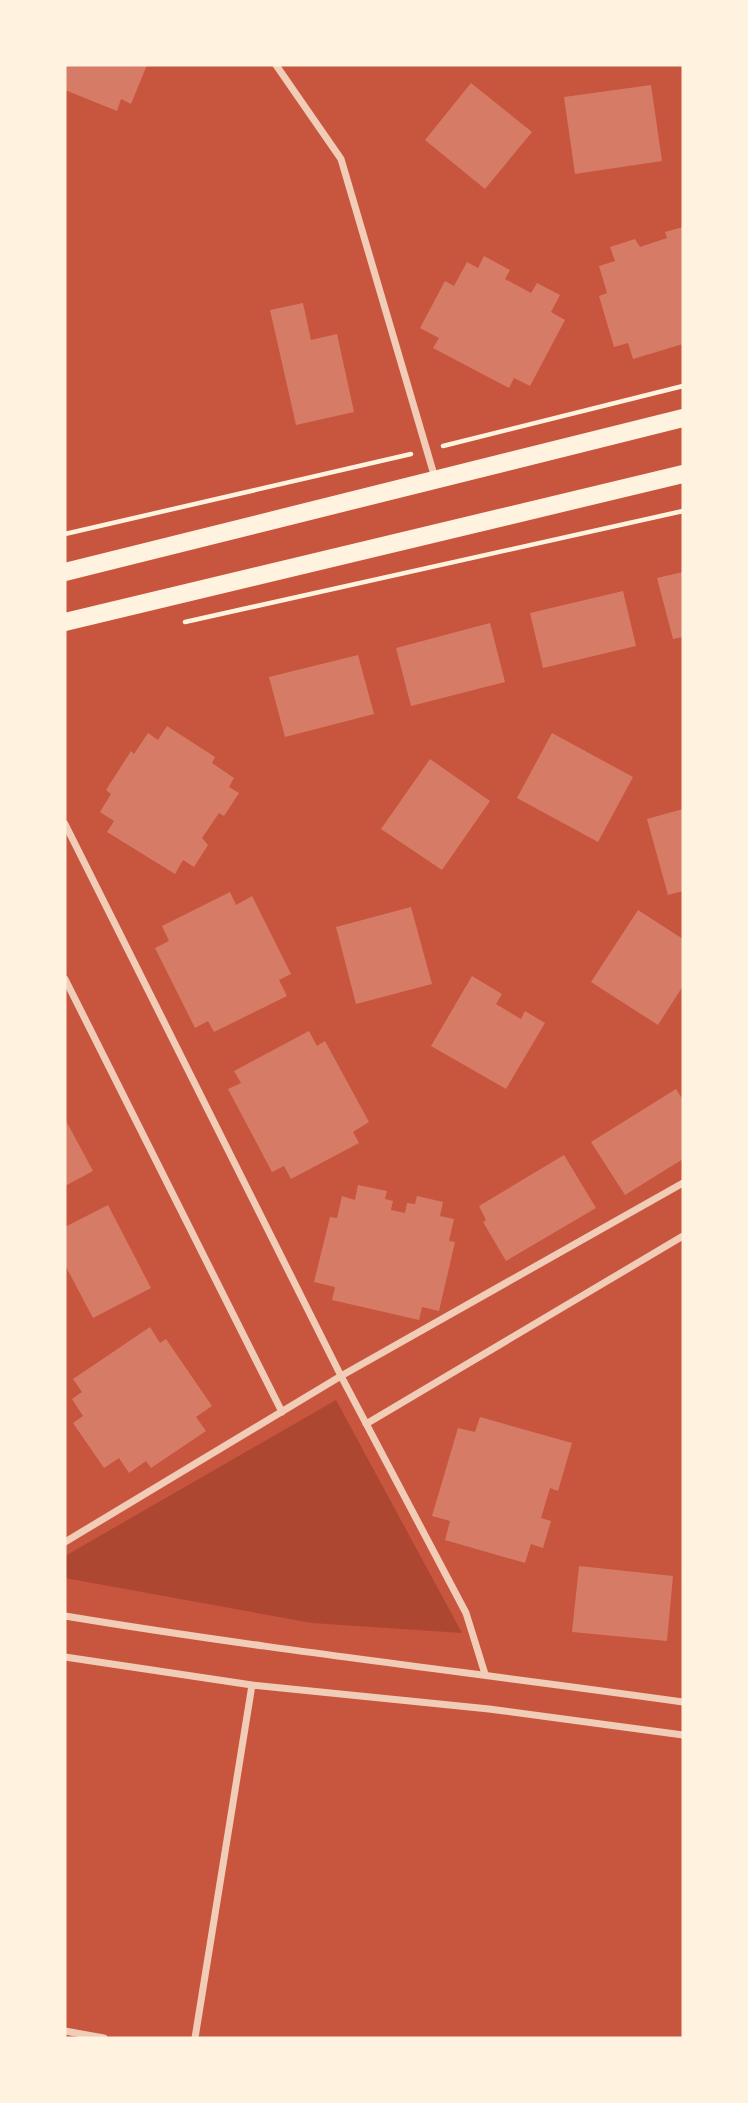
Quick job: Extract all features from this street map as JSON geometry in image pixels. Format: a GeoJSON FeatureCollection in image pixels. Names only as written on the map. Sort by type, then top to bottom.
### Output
{"type":"FeatureCollection","features":[{"type":"Feature","properties":{"kind":"main road"},"geometry":{"type":"LineString","coordinates":[[65,572],[683,418]]}},
{"type":"Feature","properties":{"kind":"main road"},"geometry":{"type":"LineString","coordinates":[[65,622],[683,474]]}},
{"type":"Feature","properties":{"kind":"street"},"geometry":{"type":"LineString","coordinates":[[276,65],[341,159],[436,480]]}},
{"type":"Feature","properties":{"kind":"street"},"geometry":{"type":"LineString","coordinates":[[65,824],[341,1376],[466,1613],[485,1674]]}},
{"type":"Feature","properties":{"kind":"street"},"geometry":{"type":"LineString","coordinates":[[65,979],[282,1412]]}},
{"type":"Feature","properties":{"kind":"street"},"geometry":{"type":"LineString","coordinates":[[65,1542],[341,1376],[683,1183]]}},
{"type":"Feature","properties":{"kind":"street"},"geometry":{"type":"LineString","coordinates":[[366,1423],[683,1236]]}},
{"type":"Feature","properties":{"kind":"street"},"geometry":{"type":"LineString","coordinates":[[65,1616],[221,1642],[485,1674],[683,1702]]}},
{"type":"Feature","properties":{"kind":"street"},"geometry":{"type":"LineString","coordinates":[[65,1657],[252,1685],[489,1709],[683,1735]]}},
{"type":"Feature","properties":{"kind":"street"},"geometry":{"type":"LineString","coordinates":[[195,2038],[252,1685]]}},
{"type":"Feature","properties":{"kind":"street"},"geometry":{"type":"LineString","coordinates":[[65,2031],[104,2038]]}},
{"type":"Feature","properties":{"kind":"path"},"geometry":{"type":"LineString","coordinates":[[65,534],[427,450],[683,386]]}},
{"type":"Feature","properties":{"kind":"path"},"geometry":{"type":"LineString","coordinates":[[172,624],[683,511]]}},
{"type":"Feature","properties":{"kind":"shaded area"},"geometry":{"type":"Polygon","coordinates":[[[336,1400],[462,1633],[312,1623],[65,1578],[65,1556],[336,1400]]]}},
{"type":"Feature","properties":{"kind":"building"},"geometry":{"type":"Polygon","coordinates":[[[65,65],[147,65],[131,104],[121,99],[117,111],[65,90],[65,65]]]}},
{"type":"Feature","properties":{"kind":"building"},"geometry":{"type":"Polygon","coordinates":[[[471,83],[532,132],[485,189],[425,140],[471,83]]]}},
{"type":"Feature","properties":{"kind":"building"},"geometry":{"type":"Polygon","coordinates":[[[651,85],[662,161],[575,174],[564,97],[651,85]]]}},
{"type":"Feature","properties":{"kind":"building"},"geometry":{"type":"Polygon","coordinates":[[[683,227],[683,344],[633,359],[628,343],[614,347],[599,296],[607,293],[599,266],[615,261],[610,247],[635,239],[640,247],[667,238],[665,232],[683,227]]]}},
{"type":"Feature","properties":{"kind":"building"},"geometry":{"type":"Polygon","coordinates":[[[484,256],[510,270],[505,279],[531,293],[537,283],[560,295],[551,312],[565,320],[530,386],[514,378],[509,388],[433,348],[439,338],[420,328],[445,281],[454,286],[467,262],[478,268],[484,256]]]}},
{"type":"Feature","properties":{"kind":"building"},"geometry":{"type":"Polygon","coordinates":[[[303,303],[311,340],[337,334],[354,412],[296,425],[270,310],[303,303]]]}},
{"type":"Feature","properties":{"kind":"building"},"geometry":{"type":"Polygon","coordinates":[[[683,572],[683,637],[673,639],[657,578],[683,572]]]}},
{"type":"Feature","properties":{"kind":"building"},"geometry":{"type":"Polygon","coordinates":[[[623,591],[636,646],[543,668],[530,613],[623,591]]]}},
{"type":"Feature","properties":{"kind":"building"},"geometry":{"type":"Polygon","coordinates":[[[490,623],[505,682],[411,706],[396,648],[490,623]]]}},
{"type":"Feature","properties":{"kind":"building"},"geometry":{"type":"Polygon","coordinates":[[[358,655],[374,714],[285,737],[269,677],[358,655]]]}},
{"type":"Feature","properties":{"kind":"building"},"geometry":{"type":"Polygon","coordinates":[[[167,726],[215,757],[212,763],[234,778],[229,787],[239,793],[224,816],[219,813],[202,838],[208,845],[194,867],[183,860],[175,874],[107,832],[114,821],[100,812],[111,794],[106,790],[131,751],[134,754],[148,733],[158,740],[167,726]]]}},
{"type":"Feature","properties":{"kind":"building"},"geometry":{"type":"Polygon","coordinates":[[[552,733],[633,777],[598,842],[517,798],[552,733]]]}},
{"type":"Feature","properties":{"kind":"building"},"geometry":{"type":"Polygon","coordinates":[[[430,759],[490,801],[442,870],[381,829],[430,759]]]}},
{"type":"Feature","properties":{"kind":"building"},"geometry":{"type":"Polygon","coordinates":[[[683,809],[683,891],[668,895],[647,819],[683,809]]]}},
{"type":"Feature","properties":{"kind":"building"},"geometry":{"type":"Polygon","coordinates":[[[230,892],[236,905],[252,896],[291,974],[279,980],[287,996],[214,1032],[208,1021],[195,1028],[155,948],[169,941],[162,926],[230,892]]]}},
{"type":"Feature","properties":{"kind":"building"},"geometry":{"type":"Polygon","coordinates":[[[411,907],[432,984],[356,1004],[336,927],[411,907]]]}},
{"type":"Feature","properties":{"kind":"building"},"geometry":{"type":"Polygon","coordinates":[[[638,910],[683,939],[683,986],[658,1025],[591,982],[638,910]]]}},
{"type":"Feature","properties":{"kind":"building"},"geometry":{"type":"Polygon","coordinates":[[[472,976],[502,994],[496,1004],[521,1019],[525,1011],[545,1023],[506,1089],[431,1046],[472,976]]]}},
{"type":"Feature","properties":{"kind":"building"},"geometry":{"type":"Polygon","coordinates":[[[309,1031],[317,1046],[325,1041],[369,1122],[353,1132],[359,1143],[291,1179],[284,1166],[272,1172],[228,1089],[241,1083],[234,1071],[309,1031]]]}},
{"type":"Feature","properties":{"kind":"building"},"geometry":{"type":"Polygon","coordinates":[[[676,1089],[683,1100],[683,1159],[625,1195],[591,1142],[676,1089]]]}},
{"type":"Feature","properties":{"kind":"building"},"geometry":{"type":"Polygon","coordinates":[[[65,1119],[93,1171],[65,1186],[65,1119]]]}},
{"type":"Feature","properties":{"kind":"building"},"geometry":{"type":"Polygon","coordinates":[[[564,1155],[596,1208],[506,1261],[483,1222],[486,1220],[479,1206],[564,1155]]]}},
{"type":"Feature","properties":{"kind":"building"},"geometry":{"type":"Polygon","coordinates":[[[358,1185],[387,1191],[385,1199],[393,1201],[391,1210],[405,1213],[407,1203],[415,1204],[417,1196],[443,1202],[440,1216],[454,1219],[449,1241],[455,1242],[439,1311],[422,1307],[419,1320],[332,1300],[335,1287],[314,1282],[330,1217],[337,1218],[342,1196],[355,1200],[358,1185]]]}},
{"type":"Feature","properties":{"kind":"building"},"geometry":{"type":"Polygon","coordinates":[[[108,1205],[151,1288],[93,1318],[65,1265],[65,1227],[108,1205]]]}},
{"type":"Feature","properties":{"kind":"building"},"geometry":{"type":"Polygon","coordinates":[[[150,1327],[160,1343],[166,1339],[212,1406],[196,1417],[206,1431],[151,1468],[146,1461],[129,1473],[119,1458],[104,1468],[73,1423],[83,1416],[72,1399],[82,1392],[73,1379],[150,1327]]]}},
{"type":"Feature","properties":{"kind":"building"},"geometry":{"type":"Polygon","coordinates":[[[480,1417],[572,1443],[558,1491],[550,1488],[541,1518],[551,1521],[543,1548],[531,1544],[525,1563],[445,1540],[450,1521],[432,1516],[458,1428],[475,1432],[480,1417]]]}},
{"type":"Feature","properties":{"kind":"building"},"geometry":{"type":"Polygon","coordinates":[[[579,1566],[673,1576],[667,1641],[572,1632],[579,1566]]]}}]}
